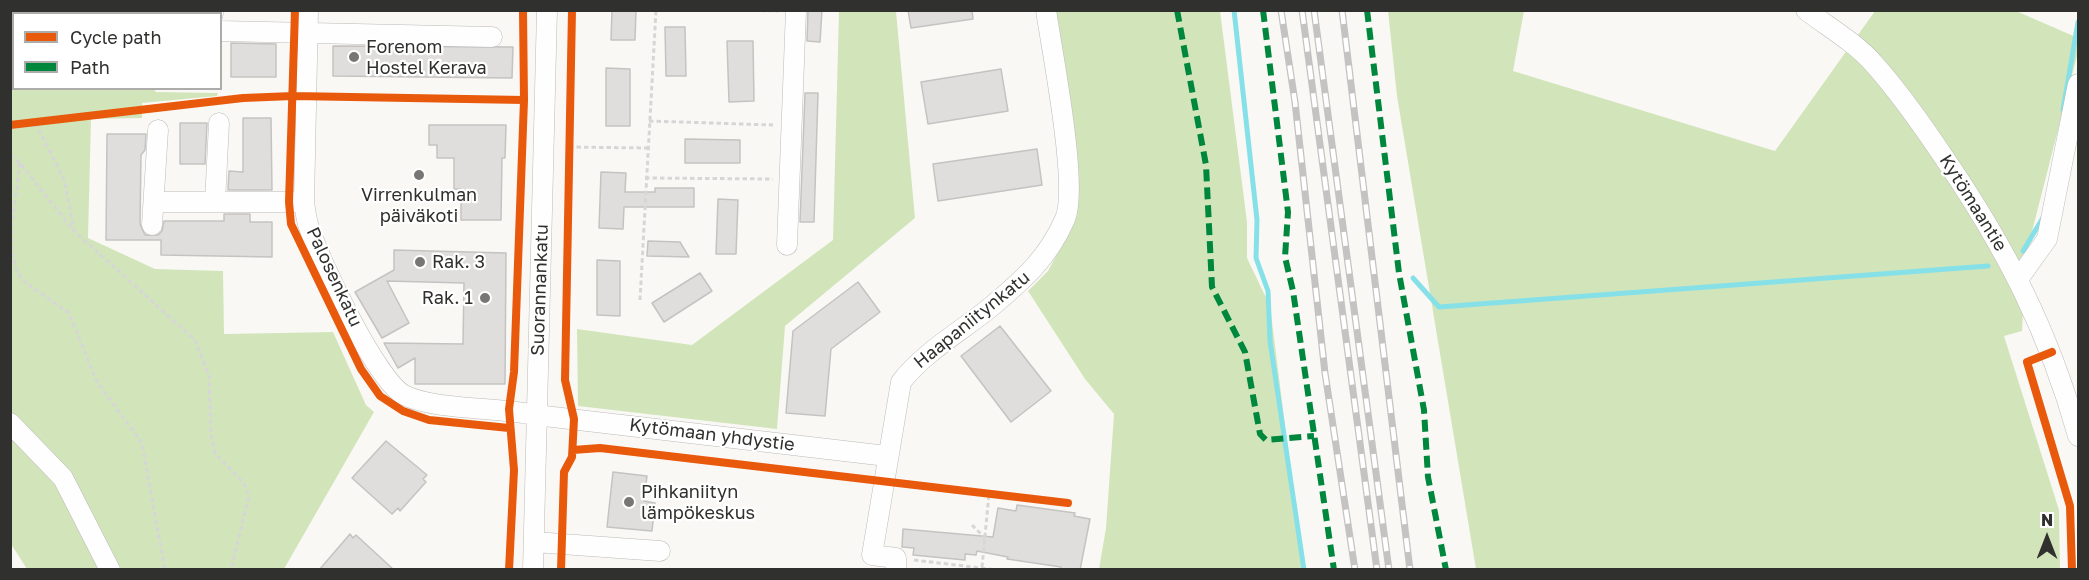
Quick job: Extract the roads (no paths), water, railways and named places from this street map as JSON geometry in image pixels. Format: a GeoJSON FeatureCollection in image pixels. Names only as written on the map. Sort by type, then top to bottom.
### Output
{"type":"FeatureCollection","features":[{"type":"Feature","properties":{"kind":"street","name":"Palosenkatu"},"geometry":{"type":"LineString","coordinates":[[308,10],[304,202],[307,223],[374,361],[388,380],[404,395],[430,404],[509,409],[536,415]]}},
{"type":"Feature","properties":{"kind":"street","name":"Suorannankatu"},"geometry":{"type":"LineString","coordinates":[[533,570],[547,10]]}},
{"type":"Feature","properties":{"kind":"street","name":"Haapaniitynkatu"},"geometry":{"type":"LineString","coordinates":[[896,564],[872,555],[901,382],[911,368],[992,306],[1039,265],[1066,217],[1070,183],[1046,10]]}},
{"type":"Feature","properties":{"kind":"street","name":"Kytömaantie"},"geometry":{"type":"LineString","coordinates":[[1806,10],[1873,62],[1924,128],[1973,199],[2019,278],[2071,377],[2079,436]]}},
{"type":"Feature","properties":{"kind":"street"},"geometry":{"type":"LineString","coordinates":[[787,245],[796,11]]}},
{"type":"Feature","properties":{"kind":"street"},"geometry":{"type":"LineString","coordinates":[[222,31],[492,37]]}},
{"type":"Feature","properties":{"kind":"street"},"geometry":{"type":"LineString","coordinates":[[2019,278],[2047,239],[2079,84]]}},
{"type":"Feature","properties":{"kind":"street"},"geometry":{"type":"LineString","coordinates":[[215,202],[219,123]]}},
{"type":"Feature","properties":{"kind":"street"},"geometry":{"type":"LineString","coordinates":[[152,225],[158,129]]}},
{"type":"Feature","properties":{"kind":"street"},"geometry":{"type":"LineString","coordinates":[[154,202],[304,202]]}},
{"type":"Feature","properties":{"kind":"street","name":"Kytömaan yhdystie"},"geometry":{"type":"LineString","coordinates":[[536,415],[888,456]]}},
{"type":"Feature","properties":{"kind":"street"},"geometry":{"type":"LineString","coordinates":[[10,423],[63,478],[110,570]]}},
{"type":"Feature","properties":{"kind":"street"},"geometry":{"type":"LineString","coordinates":[[534,542],[660,551]]}},
{"type":"Feature","properties":{"kind":"waterway"},"geometry":{"type":"LineString","coordinates":[[1234,10],[1257,220],[1256,258],[1268,291],[1270,341],[1304,570]]}},
{"type":"Feature","properties":{"kind":"waterway"},"geometry":{"type":"LineString","coordinates":[[2063,110],[2078,22]]}},
{"type":"Feature","properties":{"kind":"waterway"},"geometry":{"type":"LineString","coordinates":[[2023,251],[2044,216]]}},
{"type":"Feature","properties":{"kind":"waterway"},"geometry":{"type":"LineString","coordinates":[[1413,278],[1439,307],[1988,266]]}},
{"type":"Feature","properties":{"kind":"railway"},"geometry":{"type":"LineString","coordinates":[[1281,10],[1295,102],[1325,373],[1355,570]]}},
{"type":"Feature","properties":{"kind":"railway"},"geometry":{"type":"LineString","coordinates":[[1302,10],[1377,570]]}},
{"type":"Feature","properties":{"kind":"railway"},"geometry":{"type":"LineString","coordinates":[[1314,10],[1389,570]]}},
{"type":"Feature","properties":{"kind":"railway"},"geometry":{"type":"LineString","coordinates":[[1342,10],[1410,570]]}},
{"type":"Feature","properties":{"kind":"place","name":"Forenom Hostel Kerava"},"geometry":{"type":"Point","coordinates":[354,57]}},
{"type":"Feature","properties":{"kind":"place","name":"Virrenkulman päiväkoti"},"geometry":{"type":"Point","coordinates":[419,175]}},
{"type":"Feature","properties":{"kind":"place","name":"Rak. 3"},"geometry":{"type":"Point","coordinates":[420,262]}},
{"type":"Feature","properties":{"kind":"place","name":"Rak. 1"},"geometry":{"type":"Point","coordinates":[485,298]}},
{"type":"Feature","properties":{"kind":"place","name":"Pihkaniityn lämpökeskus"},"geometry":{"type":"Point","coordinates":[629,502]}}]}
